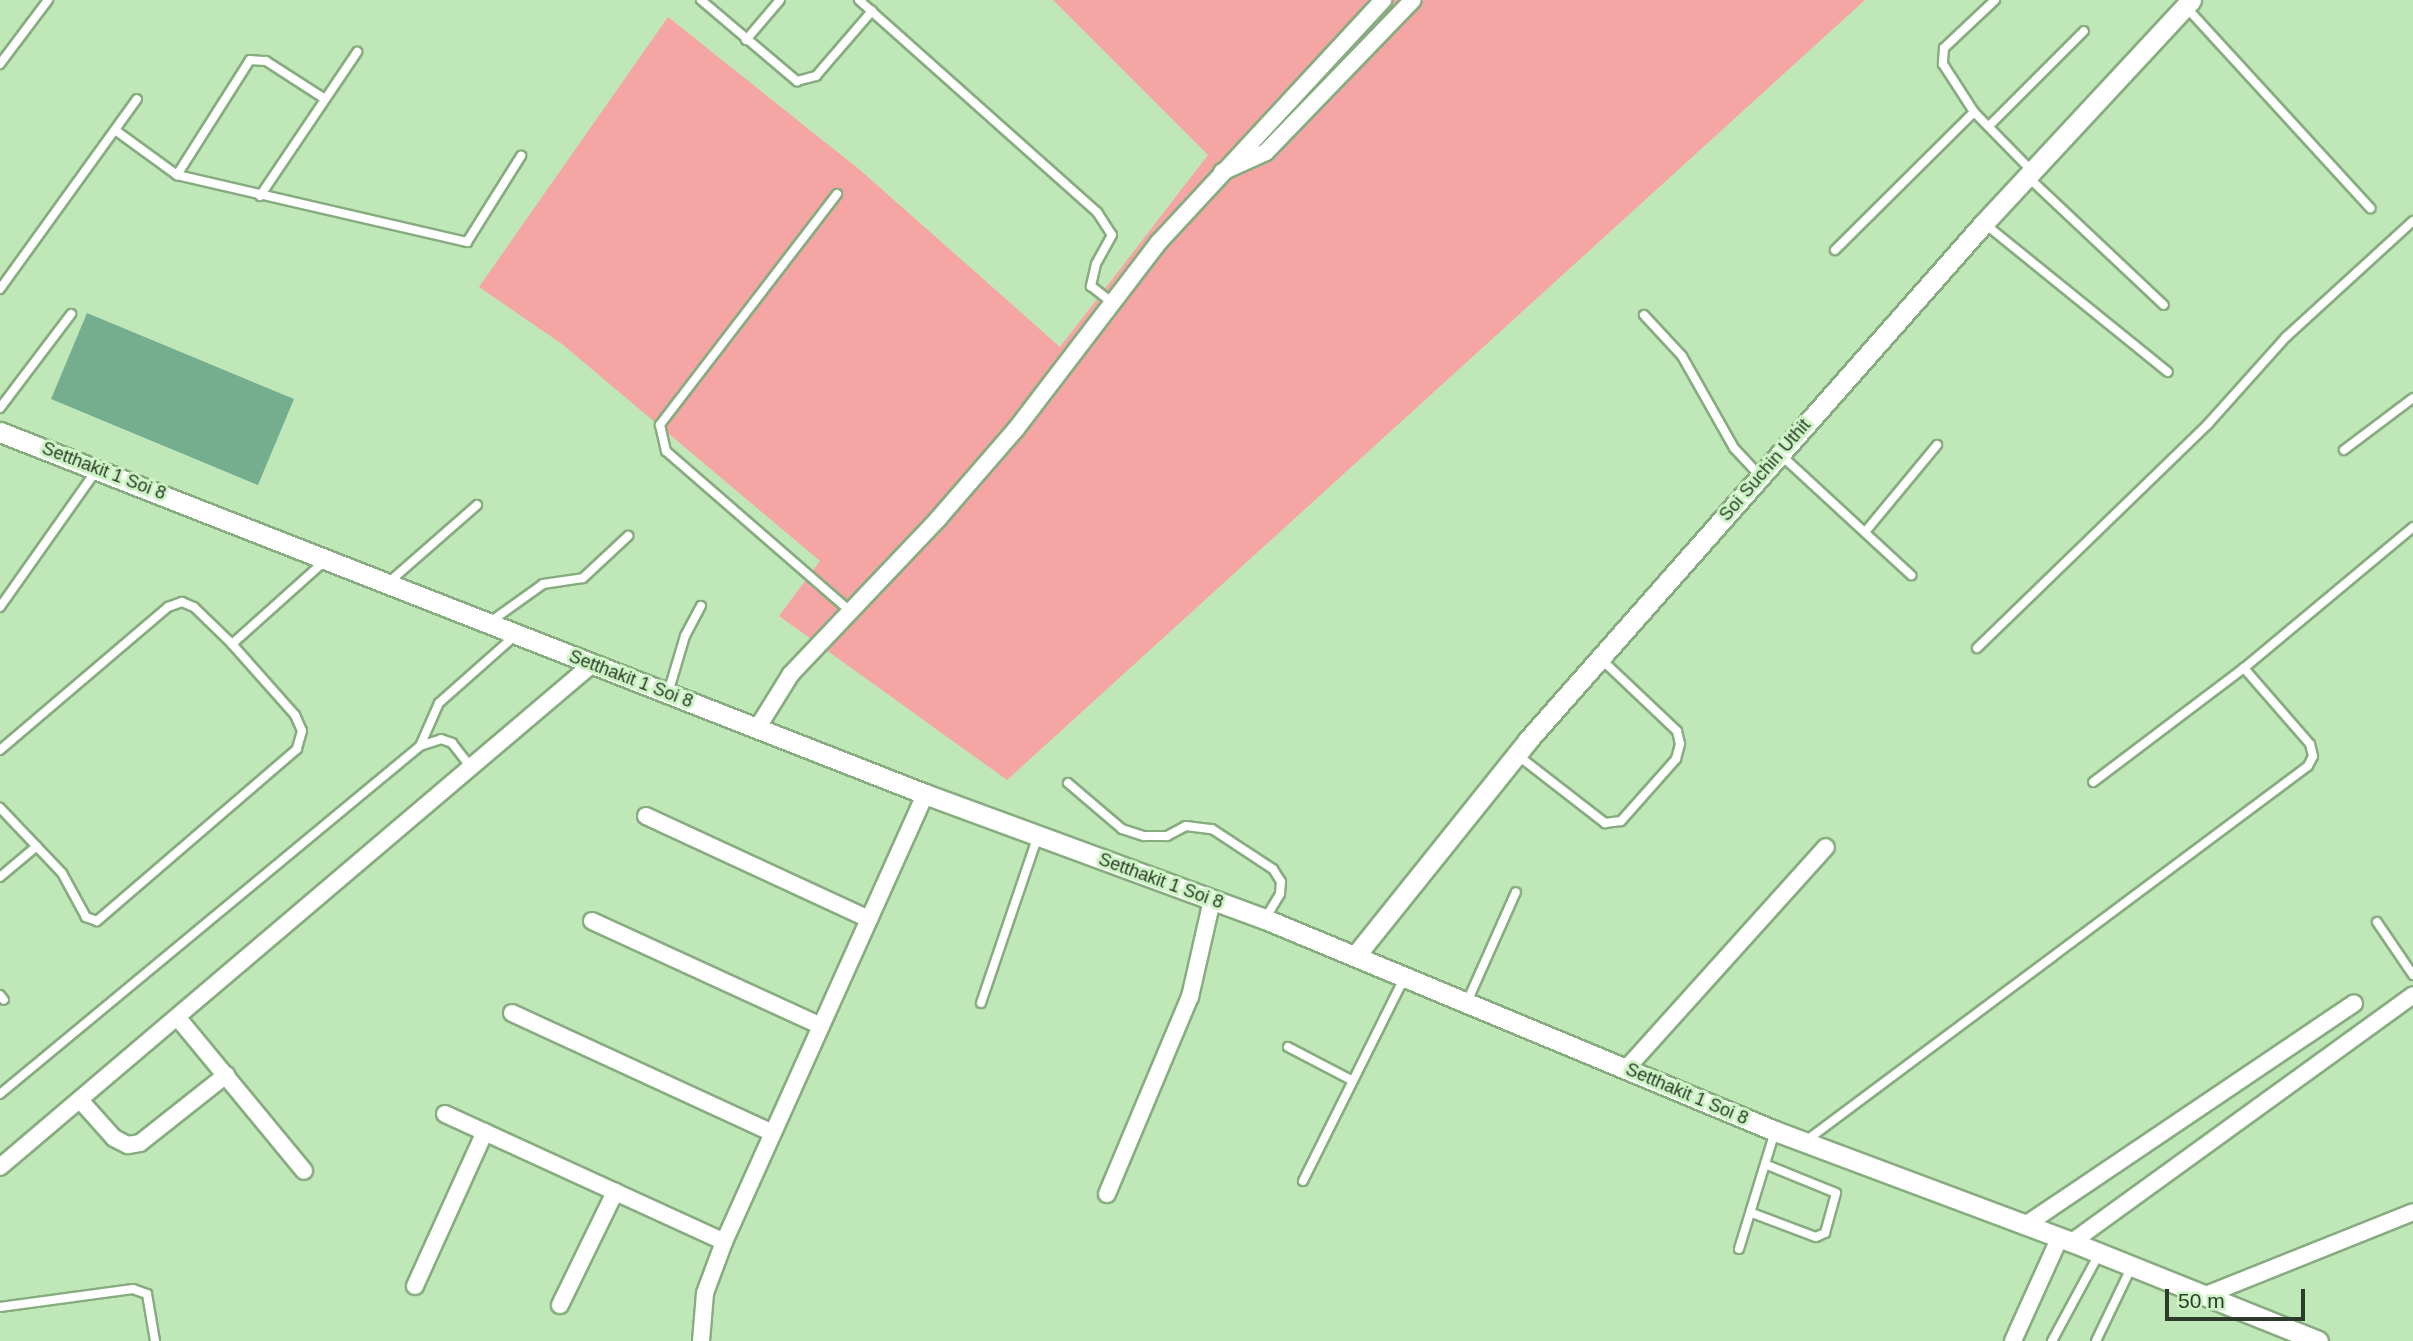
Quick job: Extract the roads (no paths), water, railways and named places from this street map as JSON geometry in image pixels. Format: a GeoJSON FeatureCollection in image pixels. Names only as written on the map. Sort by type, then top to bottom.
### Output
{"type":"FeatureCollection","features":[{"type":"Feature","properties":{"kind":"street"},"geometry":{"type":"LineString","coordinates":[[758,727],[791,674],[851,612],[1016,429],[1113,303],[1220,172],[1384,0]]}},
{"type":"Feature","properties":{"kind":"street"},"geometry":{"type":"LineString","coordinates":[[1220,172],[1266,152],[1413,0]]}},
{"type":"Feature","properties":{"kind":"street","name":"Soi Suchin Uthit"},"geometry":{"type":"LineString","coordinates":[[1356,955],[1516,753],[1984,223],[2189,3]]}},
{"type":"Feature","properties":{"kind":"street","name":"Setthakit 1 Soi 8"},"geometry":{"type":"LineString","coordinates":[[0,432],[328,558],[591,665],[758,727],[925,794],[1265,919],[1775,1131],[2132,1266],[2318,1341]]}},
{"type":"Feature","properties":{"kind":"street"},"geometry":{"type":"LineString","coordinates":[[0,1167],[473,769],[591,665]]}},
{"type":"Feature","properties":{"kind":"street"},"geometry":{"type":"LineString","coordinates":[[701,1341],[705,1293],[724,1242],[925,794]]}},
{"type":"Feature","properties":{"kind":"street"},"geometry":{"type":"LineString","coordinates":[[646,816],[869,919]]}},
{"type":"Feature","properties":{"kind":"street"},"geometry":{"type":"LineString","coordinates":[[1627,1068],[1826,847]]}},
{"type":"Feature","properties":{"kind":"street"},"geometry":{"type":"LineString","coordinates":[[1107,1194],[1191,997],[1212,900]]}},
{"type":"Feature","properties":{"kind":"street"},"geometry":{"type":"LineString","coordinates":[[592,921],[821,1026]]}},
{"type":"Feature","properties":{"kind":"street"},"geometry":{"type":"LineString","coordinates":[[2013,1341],[2066,1241],[2413,995]]}},
{"type":"Feature","properties":{"kind":"street"},"geometry":{"type":"LineString","coordinates":[[2024,1226],[2354,1003]]}},
{"type":"Feature","properties":{"kind":"street"},"geometry":{"type":"LineString","coordinates":[[512,1013],[773,1133]]}},
{"type":"Feature","properties":{"kind":"street"},"geometry":{"type":"LineString","coordinates":[[178,1018],[304,1171]]}},
{"type":"Feature","properties":{"kind":"street"},"geometry":{"type":"LineString","coordinates":[[80,1100],[114,1138],[128,1145],[140,1143],[226,1075]]}},
{"type":"Feature","properties":{"kind":"street"},"geometry":{"type":"LineString","coordinates":[[445,1114],[724,1242]]}},
{"type":"Feature","properties":{"kind":"street"},"geometry":{"type":"LineString","coordinates":[[415,1286],[485,1132]]}},
{"type":"Feature","properties":{"kind":"street"},"geometry":{"type":"LineString","coordinates":[[560,1305],[615,1192]]}},
{"type":"Feature","properties":{"kind":"street"},"geometry":{"type":"LineString","coordinates":[[2206,1295],[2413,1212]]}},
{"type":"Feature","properties":{"kind":"lane"},"geometry":{"type":"LineString","coordinates":[[0,64],[48,0]]}},
{"type":"Feature","properties":{"kind":"lane"},"geometry":{"type":"LineString","coordinates":[[701,0],[785,74],[806,81],[872,11]]}},
{"type":"Feature","properties":{"kind":"lane"},"geometry":{"type":"LineString","coordinates":[[746,40],[780,0]]}},
{"type":"Feature","properties":{"kind":"lane"},"geometry":{"type":"LineString","coordinates":[[859,0],[1097,212],[1112,234],[1096,264],[1091,286],[1113,303]]}},
{"type":"Feature","properties":{"kind":"lane"},"geometry":{"type":"LineString","coordinates":[[1995,0],[1944,48],[1942,64],[1974,112],[2030,174],[2164,305]]}},
{"type":"Feature","properties":{"kind":"lane"},"geometry":{"type":"LineString","coordinates":[[2189,3],[2370,208]]}},
{"type":"Feature","properties":{"kind":"lane"},"geometry":{"type":"LineString","coordinates":[[1989,127],[2084,32]]}},
{"type":"Feature","properties":{"kind":"lane"},"geometry":{"type":"LineString","coordinates":[[260,196],[357,52]]}},
{"type":"Feature","properties":{"kind":"lane"},"geometry":{"type":"LineString","coordinates":[[177,175],[250,60],[266,61],[325,99]]}},
{"type":"Feature","properties":{"kind":"lane"},"geometry":{"type":"LineString","coordinates":[[0,289],[137,99]]}},
{"type":"Feature","properties":{"kind":"lane"},"geometry":{"type":"LineString","coordinates":[[1835,250],[1974,112]]}},
{"type":"Feature","properties":{"kind":"lane"},"geometry":{"type":"LineString","coordinates":[[115,130],[177,175],[467,242],[521,156]]}},
{"type":"Feature","properties":{"kind":"lane"},"geometry":{"type":"LineString","coordinates":[[837,194],[660,425],[666,451],[851,612]]}},
{"type":"Feature","properties":{"kind":"lane"},"geometry":{"type":"LineString","coordinates":[[1977,648],[2208,424],[2286,337],[2413,221]]}},
{"type":"Feature","properties":{"kind":"lane"},"geometry":{"type":"LineString","coordinates":[[1984,223],[2168,372]]}},
{"type":"Feature","properties":{"kind":"lane"},"geometry":{"type":"LineString","coordinates":[[0,408],[71,314]]}},
{"type":"Feature","properties":{"kind":"lane"},"geometry":{"type":"LineString","coordinates":[[1644,315],[1682,356],[1734,448],[1760,476]]}},
{"type":"Feature","properties":{"kind":"lane"},"geometry":{"type":"LineString","coordinates":[[2344,450],[2413,398]]}},
{"type":"Feature","properties":{"kind":"lane"},"geometry":{"type":"LineString","coordinates":[[1865,532],[1937,445]]}},
{"type":"Feature","properties":{"kind":"lane"},"geometry":{"type":"LineString","coordinates":[[1779,454],[1912,575]]}},
{"type":"Feature","properties":{"kind":"lane"},"geometry":{"type":"LineString","coordinates":[[0,607],[98,468]]}},
{"type":"Feature","properties":{"kind":"lane"},"geometry":{"type":"LineString","coordinates":[[389,582],[477,505]]}},
{"type":"Feature","properties":{"kind":"lane"},"geometry":{"type":"LineString","coordinates":[[2094,782],[2244,668],[2413,527]]}},
{"type":"Feature","properties":{"kind":"lane"},"geometry":{"type":"LineString","coordinates":[[490,622],[543,584],[583,578],[628,536]]}},
{"type":"Feature","properties":{"kind":"lane"},"geometry":{"type":"LineString","coordinates":[[232,644],[328,558]]}},
{"type":"Feature","properties":{"kind":"lane"},"geometry":{"type":"LineString","coordinates":[[0,750],[168,607],[182,602],[194,607],[232,644],[295,715],[302,731],[297,749],[97,921],[86,916],[62,873],[0,808]]}},
{"type":"Feature","properties":{"kind":"lane"},"geometry":{"type":"LineString","coordinates":[[668,693],[685,636],[701,606]]}},
{"type":"Feature","properties":{"kind":"lane"},"geometry":{"type":"LineString","coordinates":[[420,746],[439,703],[518,634]]}},
{"type":"Feature","properties":{"kind":"lane"},"geometry":{"type":"LineString","coordinates":[[1516,753],[1605,823],[1620,821],[1676,759],[1680,744],[1677,731],[1600,658]]}},
{"type":"Feature","properties":{"kind":"lane"},"geometry":{"type":"LineString","coordinates":[[1804,1142],[2308,766],[2313,756],[2310,744],[2244,668]]}},
{"type":"Feature","properties":{"kind":"lane"},"geometry":{"type":"LineString","coordinates":[[0,1094],[420,746],[441,739],[452,743],[473,769]]}},
{"type":"Feature","properties":{"kind":"lane"},"geometry":{"type":"LineString","coordinates":[[1068,783],[1122,829],[1144,836],[1167,836],[1186,826],[1212,829],[1273,869],[1281,882],[1280,894],[1265,919]]}},
{"type":"Feature","properties":{"kind":"lane"},"geometry":{"type":"LineString","coordinates":[[981,1003],[1038,836]]}},
{"type":"Feature","properties":{"kind":"lane"},"geometry":{"type":"LineString","coordinates":[[0,877],[37,846]]}},
{"type":"Feature","properties":{"kind":"lane"},"geometry":{"type":"LineString","coordinates":[[1467,1002],[1516,892]]}},
{"type":"Feature","properties":{"kind":"lane"},"geometry":{"type":"LineString","coordinates":[[2377,922],[2413,975]]}},
{"type":"Feature","properties":{"kind":"lane"},"geometry":{"type":"LineString","coordinates":[[1303,1181],[1405,975]]}},
{"type":"Feature","properties":{"kind":"lane"},"geometry":{"type":"LineString","coordinates":[[1288,1047],[1353,1080]]}},
{"type":"Feature","properties":{"kind":"lane"},"geometry":{"type":"LineString","coordinates":[[1739,1249],[1767,1165],[1775,1131]]}},
{"type":"Feature","properties":{"kind":"lane"},"geometry":{"type":"LineString","coordinates":[[1752,1213],[1816,1237],[1825,1233],[1836,1193],[1767,1165]]}},
{"type":"Feature","properties":{"kind":"lane"},"geometry":{"type":"LineString","coordinates":[[2052,1341],[2100,1254]]}},
{"type":"Feature","properties":{"kind":"lane"},"geometry":{"type":"LineString","coordinates":[[2096,1341],[2132,1266]]}},
{"type":"Feature","properties":{"kind":"lane"},"geometry":{"type":"LineString","coordinates":[[0,1307],[134,1289],[147,1294],[155,1341]]}}]}
